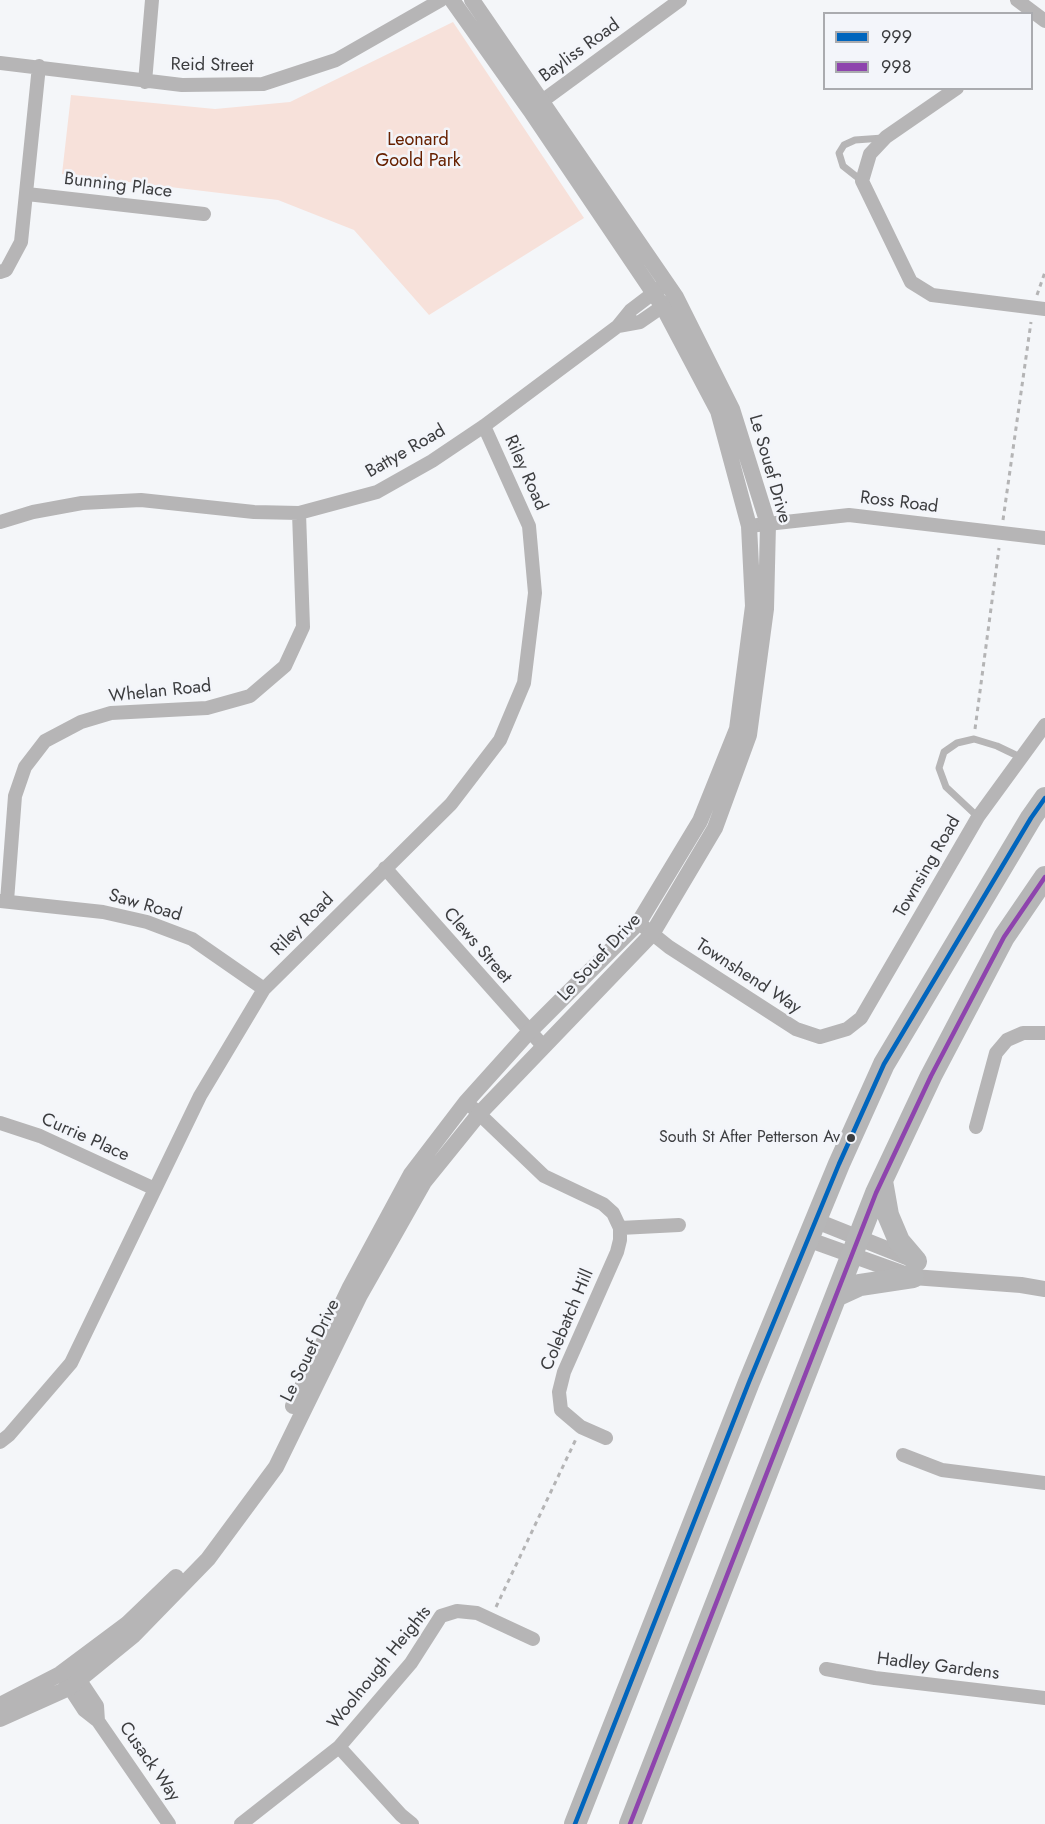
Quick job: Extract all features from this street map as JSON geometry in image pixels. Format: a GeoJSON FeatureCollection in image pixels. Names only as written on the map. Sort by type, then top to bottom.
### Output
{"type":"FeatureCollection","features":[{"type":"Feature","properties":{"kind":"highway"},"geometry":{"type":"LineString","coordinates":[[575,1824],[811,1230],[884,1064],[1045,798]]}},
{"type":"Feature","properties":{"kind":"highway"},"geometry":{"type":"LineString","coordinates":[[630,1824],[882,1181],[931,1076],[1004,937],[1045,877]]}},
{"type":"Feature","properties":{"kind":"highway"},"geometry":{"type":"LineString","coordinates":[[836,1296],[860,1285],[915,1269],[888,1215],[882,1181]]}},
{"type":"Feature","properties":{"kind":"street"},"geometry":{"type":"LineString","coordinates":[[145,82],[152,0]]}},
{"type":"Feature","properties":{"kind":"street","name":"Reid Street"},"geometry":{"type":"LineString","coordinates":[[0,63],[39,66],[182,86],[262,84],[336,60],[441,0]]}},
{"type":"Feature","properties":{"kind":"street","name":"Le Souef Drive"},"geometry":{"type":"LineString","coordinates":[[452,0],[536,105]]}},
{"type":"Feature","properties":{"kind":"street","name":"Le Souef Drive"},"geometry":{"type":"LineString","coordinates":[[0,1719],[70,1677],[200,1553],[267,1461],[350,1287],[411,1174],[473,1108],[544,1047],[652,934],[715,828],[749,735],[766,609],[768,524],[732,409],[665,295],[536,105],[472,0]]}},
{"type":"Feature","properties":{"kind":"street","name":"Bayliss Road"},"geometry":{"type":"LineString","coordinates":[[536,105],[680,0]]}},
{"type":"Feature","properties":{"kind":"street"},"geometry":{"type":"LineString","coordinates":[[1017,0],[1030,12]]}},
{"type":"Feature","properties":{"kind":"street"},"geometry":{"type":"LineString","coordinates":[[0,272],[6,270],[21,242],[39,66]]}},
{"type":"Feature","properties":{"kind":"street"},"geometry":{"type":"LineString","coordinates":[[954,90],[886,137],[870,154],[862,181],[911,282],[932,294],[1039,308]]}},
{"type":"Feature","properties":{"kind":"street","name":"Bunning Place"},"geometry":{"type":"LineString","coordinates":[[27,194],[204,214]]}},
{"type":"Feature","properties":{"kind":"street","name":"Le Souef Drive"},"geometry":{"type":"LineString","coordinates":[[473,1108],[529,1032],[639,922],[700,821],[737,729],[753,606],[748,526],[718,411],[665,295]]}},
{"type":"Feature","properties":{"kind":"street","name":"Battye Road"},"geometry":{"type":"LineString","coordinates":[[0,522],[33,512],[82,503],[141,500],[254,512],[299,513],[377,492],[432,461],[484,426],[618,326],[640,322],[665,295]]}},
{"type":"Feature","properties":{"kind":"street","name":"Riley Road"},"geometry":{"type":"LineString","coordinates":[[3,1434],[71,1363],[200,1096],[264,989],[452,804],[500,740],[524,683],[535,593],[529,526],[484,426]]}},
{"type":"Feature","properties":{"kind":"street","name":"Whelan Road"},"geometry":{"type":"LineString","coordinates":[[3,901],[15,796],[25,767],[45,741],[81,722],[111,713],[207,708],[250,696],[285,666],[303,627],[299,513]]}},
{"type":"Feature","properties":{"kind":"street","name":"Ross Road"},"geometry":{"type":"LineString","coordinates":[[748,526],[849,515],[1045,538]]}},
{"type":"Feature","properties":{"kind":"street","name":"Townsing Road"},"geometry":{"type":"LineString","coordinates":[[847,1029],[861,1018],[978,817],[1045,725]]}},
{"type":"Feature","properties":{"kind":"street","name":"Clews Street"},"geometry":{"type":"LineString","coordinates":[[385,868],[544,1047]]}},
{"type":"Feature","properties":{"kind":"street","name":"Saw Road"},"geometry":{"type":"LineString","coordinates":[[3,901],[103,912],[147,922],[192,939],[264,989]]}},
{"type":"Feature","properties":{"kind":"street","name":"Townshend Way"},"geometry":{"type":"LineString","coordinates":[[639,922],[669,947],[796,1029],[820,1036],[847,1029]]}},
{"type":"Feature","properties":{"kind":"street"},"geometry":{"type":"LineString","coordinates":[[976,1127],[996,1053],[1007,1040],[1023,1033],[1045,1034]]}},
{"type":"Feature","properties":{"kind":"street"},"geometry":{"type":"LineString","coordinates":[[473,1108],[544,1176],[603,1204],[613,1213],[620,1228],[679,1225]]}},
{"type":"Feature","properties":{"kind":"street","name":"Currie Place"},"geometry":{"type":"LineString","coordinates":[[0,1123],[40,1136],[155,1189]]}},
{"type":"Feature","properties":{"kind":"street","name":"Colebatch Hill"},"geometry":{"type":"LineString","coordinates":[[606,1438],[581,1427],[561,1410],[559,1392],[564,1372],[617,1251],[620,1228]]}},
{"type":"Feature","properties":{"kind":"street"},"geometry":{"type":"LineString","coordinates":[[811,1230],[942,1279],[1045,1289]]}},
{"type":"Feature","properties":{"kind":"street"},"geometry":{"type":"LineString","coordinates":[[903,1455],[942,1470],[1045,1483]]}},
{"type":"Feature","properties":{"kind":"street","name":"Woolnough Heights"},"geometry":{"type":"LineString","coordinates":[[241,1824],[339,1748],[411,1663],[441,1616],[457,1611],[477,1613],[533,1639]]}},
{"type":"Feature","properties":{"kind":"street","name":"Hadley Gardens"},"geometry":{"type":"LineString","coordinates":[[826,1669],[875,1678],[1045,1698]]}},
{"type":"Feature","properties":{"kind":"street","name":"Le Souef Drive"},"geometry":{"type":"LineString","coordinates":[[0,1705],[70,1677]]}},
{"type":"Feature","properties":{"kind":"street","name":"Cusack Way"},"geometry":{"type":"LineString","coordinates":[[70,1677],[84,1710],[98,1721],[169,1824]]}},
{"type":"Feature","properties":{"kind":"street"},"geometry":{"type":"LineString","coordinates":[[339,1748],[411,1824]]}},
{"type":"Feature","properties":{"kind":"lane"},"geometry":{"type":"LineString","coordinates":[[862,181],[843,166],[839,153],[844,145],[855,140],[886,137]]}},
{"type":"Feature","properties":{"kind":"lane"},"geometry":{"type":"LineString","coordinates":[[978,817],[946,787],[939,768],[944,752],[957,743],[974,739],[997,746],[1020,757]]}},
{"type":"Feature","properties":{"kind":"path"},"geometry":{"type":"LineString","coordinates":[[974,739],[1001,533],[1045,272]]}},
{"type":"Feature","properties":{"kind":"path"},"geometry":{"type":"LineString","coordinates":[[490,1619],[581,1427]]}},
{"type":"Feature","properties":{"kind":"green space","name":"Leonard Goold Park"},"geometry":{"type":"Polygon","coordinates":[[[453,22],[584,218],[429,315],[354,230],[278,200],[62,174],[71,95],[215,109],[290,102],[453,22]]]}},
{"type":"Feature","properties":{"kind":"transit line","name":"999"},"geometry":{"type":"LineString","coordinates":[[575,1824],[749,1382],[839,1164],[884,1064],[1045,798]]}},
{"type":"Feature","properties":{"kind":"transit line","name":"998"},"geometry":{"type":"LineString","coordinates":[[630,1824],[876,1193],[931,1076],[1004,937],[1045,877]]}},
{"type":"Feature","properties":{"kind":"place","name":"South St After Petterson Av"},"geometry":{"type":"Point","coordinates":[851,1138]}}]}
